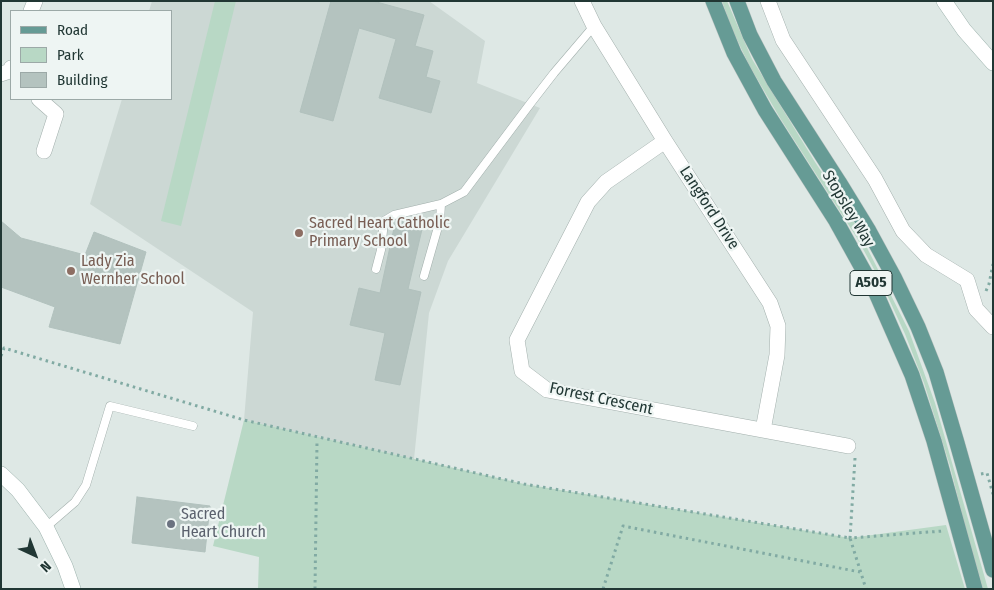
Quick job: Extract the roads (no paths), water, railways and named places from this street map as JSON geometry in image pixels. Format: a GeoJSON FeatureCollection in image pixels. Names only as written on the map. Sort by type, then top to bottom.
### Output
{"type":"FeatureCollection","features":[{"type":"Feature","properties":{"kind":"main road","name":"Stopsley Way"},"geometry":{"type":"LineString","coordinates":[[712,1],[734,53],[765,110],[836,221],[876,293],[912,375],[934,441],[975,589]]}},
{"type":"Feature","properties":{"kind":"main road","name":"Stopsley Way"},"geometry":{"type":"LineString","coordinates":[[737,1],[750,35],[774,81],[869,231],[918,327],[939,381],[993,570]]}},
{"type":"Feature","properties":{"kind":"street","name":"Langford Drive"},"geometry":{"type":"LineString","coordinates":[[582,1],[594,26],[665,141],[770,303],[778,326],[777,355],[763,430]]}},
{"type":"Feature","properties":{"kind":"street"},"geometry":{"type":"LineString","coordinates":[[768,1],[783,40],[875,179],[903,231],[926,255],[967,280],[976,309],[993,327]]}},
{"type":"Feature","properties":{"kind":"street"},"geometry":{"type":"LineString","coordinates":[[944,1],[964,30],[993,63]]}},
{"type":"Feature","properties":{"kind":"street"},"geometry":{"type":"LineString","coordinates":[[41,100],[56,114],[44,151]]}},
{"type":"Feature","properties":{"kind":"street","name":"Forrest Crescent"},"geometry":{"type":"LineString","coordinates":[[665,141],[606,182],[588,202],[517,340],[522,371],[547,390],[848,446]]}},
{"type":"Feature","properties":{"kind":"street"},"geometry":{"type":"LineString","coordinates":[[1,474],[18,490],[46,527],[65,566],[73,589]]}},
{"type":"Feature","properties":{"kind":"lane"},"geometry":{"type":"LineString","coordinates":[[376,269],[381,250],[384,221],[394,215],[441,204],[464,192],[554,73],[594,26]]}},
{"type":"Feature","properties":{"kind":"lane"},"geometry":{"type":"LineString","coordinates":[[424,276],[440,220],[441,204]]}},
{"type":"Feature","properties":{"kind":"lane"},"geometry":{"type":"LineString","coordinates":[[46,527],[75,502],[86,485],[110,406],[193,426]]}},
{"type":"Feature","properties":{"kind":"place","name":"Sacred Heart Catholic Primary School"},"geometry":{"type":"Point","coordinates":[299,233]}},
{"type":"Feature","properties":{"kind":"place","name":"Lady Zia Wernher School"},"geometry":{"type":"Point","coordinates":[71,271]}},
{"type":"Feature","properties":{"kind":"place","name":"Sacred Heart Church"},"geometry":{"type":"Point","coordinates":[171,524]}}]}
